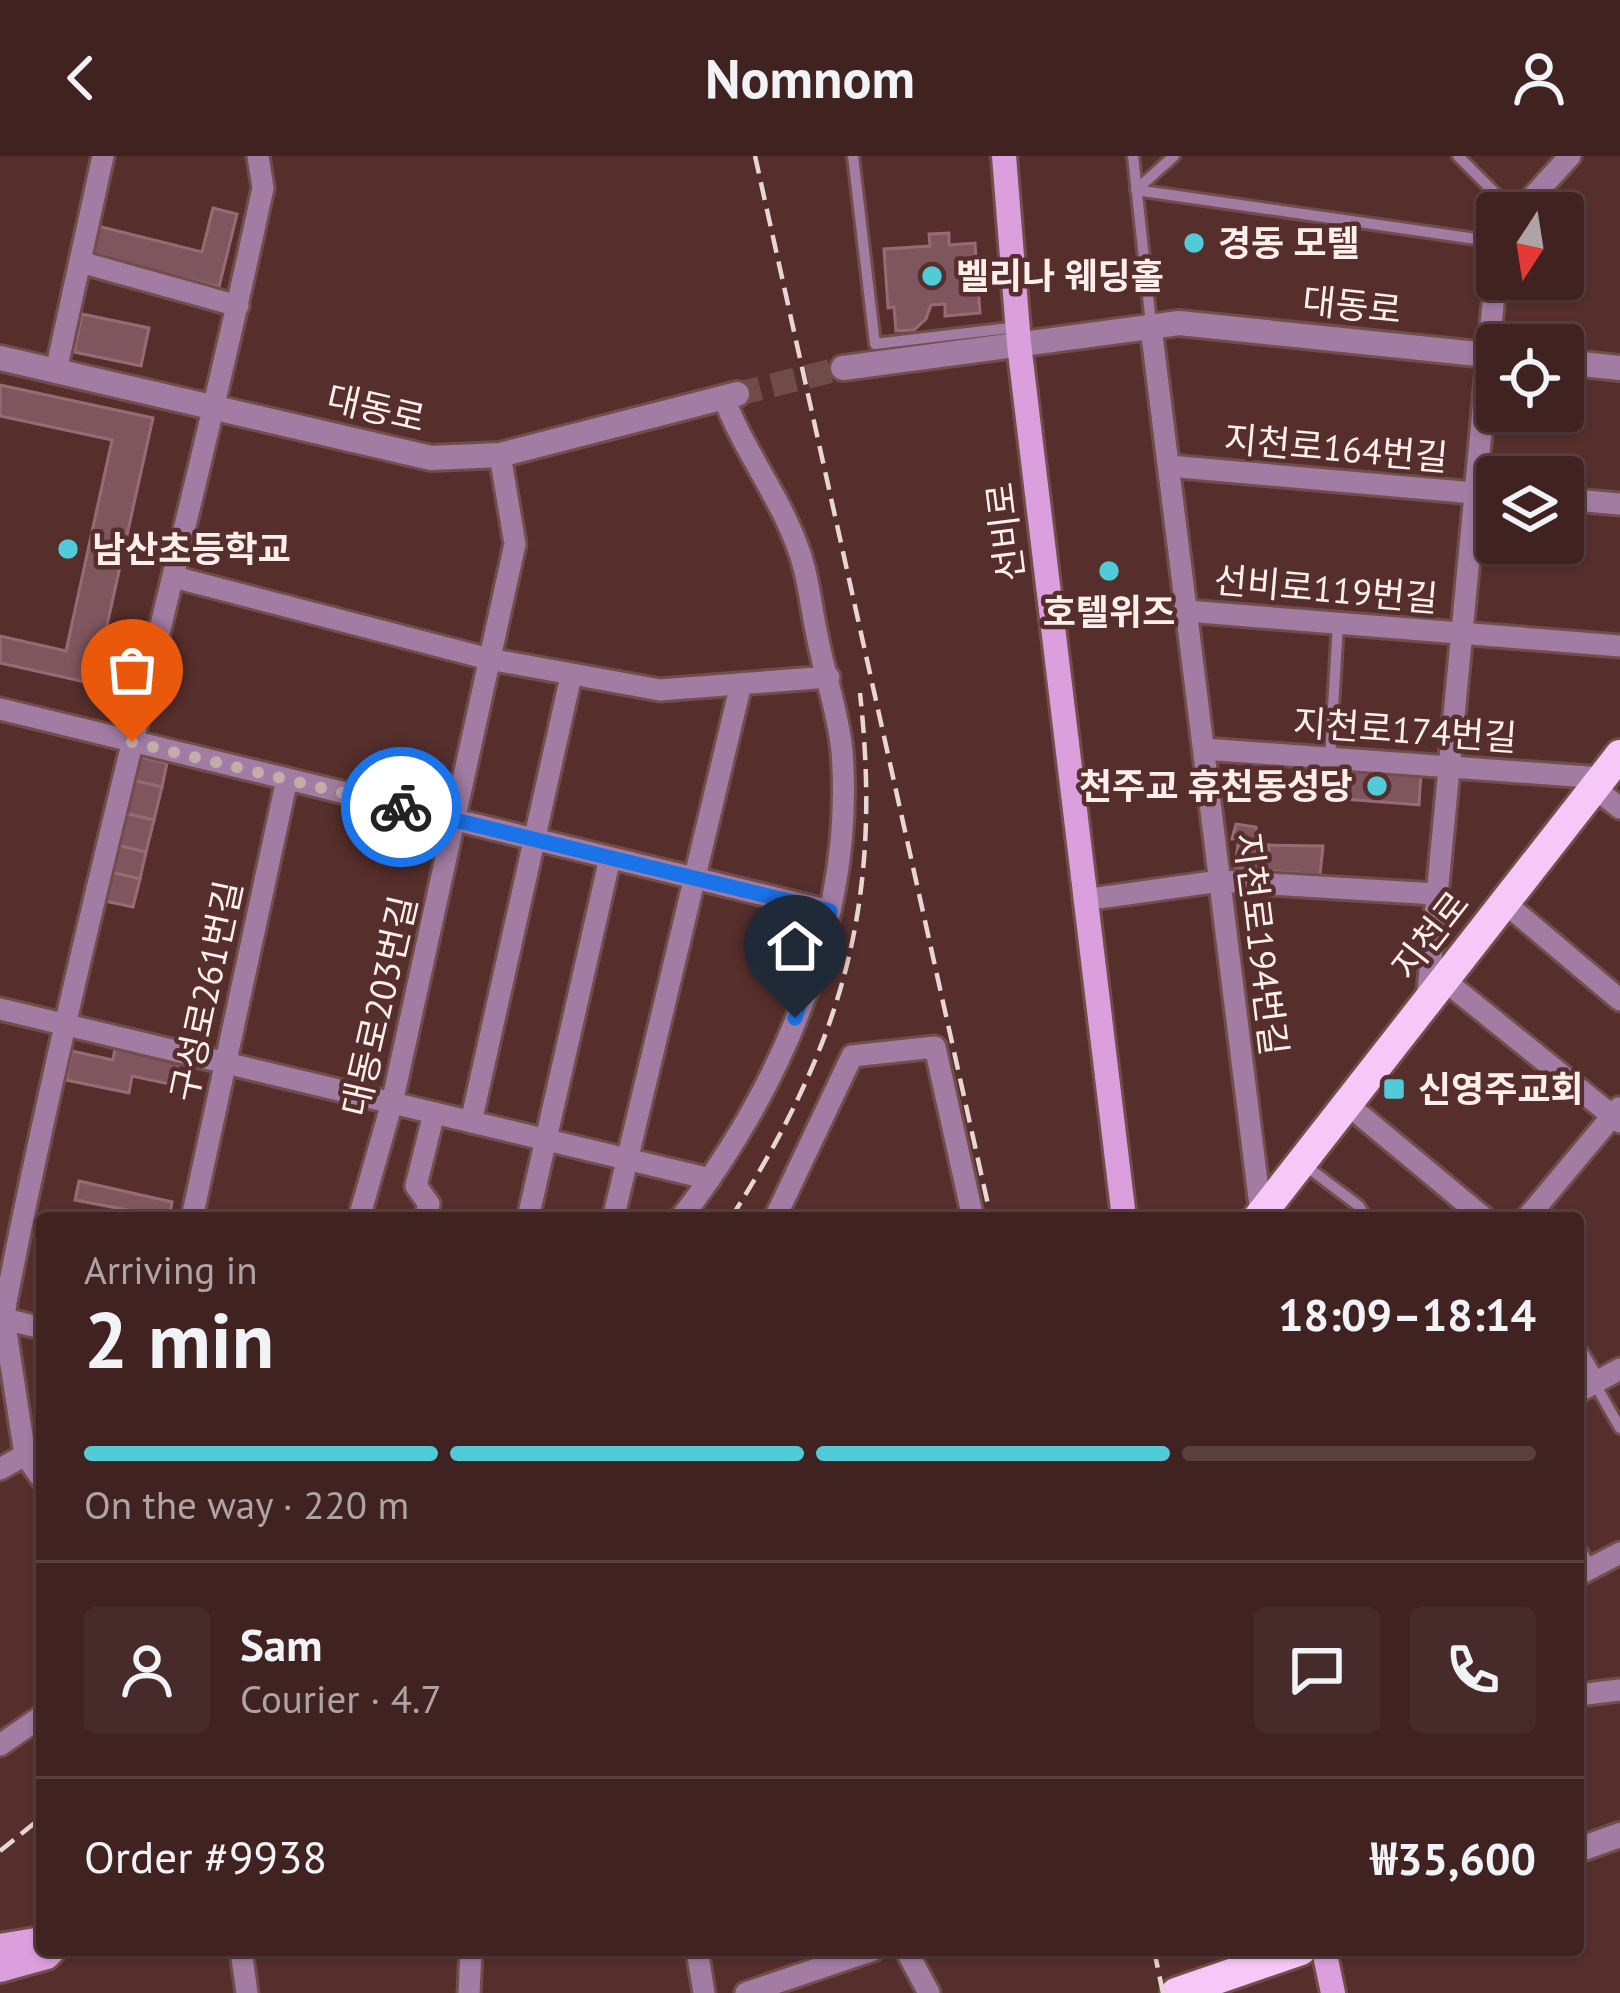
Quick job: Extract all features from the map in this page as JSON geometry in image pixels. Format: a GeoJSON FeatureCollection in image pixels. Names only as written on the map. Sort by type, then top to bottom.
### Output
{"type":"FeatureCollection","features":[{"type":"Feature","properties":{"kind":"main road","name":"선비로"},"geometry":{"type":"LineString","coordinates":[[1004,156],[1019,336],[1123,1212]]}},
{"type":"Feature","properties":{"kind":"main road","name":"지천로"},"geometry":{"type":"LineString","coordinates":[[1265,1212],[1605,773]]}},
{"type":"Feature","properties":{"kind":"main road"},"geometry":{"type":"LineString","coordinates":[[0,1946],[36,1940]]}},
{"type":"Feature","properties":{"kind":"main road"},"geometry":{"type":"LineString","coordinates":[[0,1970],[48,1956]]}},
{"type":"Feature","properties":{"kind":"main road"},"geometry":{"type":"LineString","coordinates":[[1176,1993],[1284,1956]]}},
{"type":"Feature","properties":{"kind":"main road"},"geometry":{"type":"LineString","coordinates":[[1325,1956],[1333,1993]]}},
{"type":"Feature","properties":{"kind":"street"},"geometry":{"type":"LineString","coordinates":[[56,371],[103,156]]}},
{"type":"Feature","properties":{"kind":"street"},"geometry":{"type":"LineString","coordinates":[[36,1470],[26,1455],[2,1318],[132,742],[216,408],[263,188],[258,156]]}},
{"type":"Feature","properties":{"kind":"street"},"geometry":{"type":"LineString","coordinates":[[1536,192],[1570,156]]}},
{"type":"Feature","properties":{"kind":"street"},"geometry":{"type":"LineString","coordinates":[[80,262],[238,306]]}},
{"type":"Feature","properties":{"kind":"street","name":"대동로"},"geometry":{"type":"LineString","coordinates":[[844,368],[1019,336],[1178,323],[1476,353]]}},
{"type":"Feature","properties":{"kind":"street","name":"지천로194번길"},"geometry":{"type":"LineString","coordinates":[[1151,327],[1264,1212]]}},
{"type":"Feature","properties":{"kind":"street","name":"대동로"},"geometry":{"type":"LineString","coordinates":[[0,358],[431,458],[500,455],[731,396]]}},
{"type":"Feature","properties":{"kind":"street"},"geometry":{"type":"LineString","coordinates":[[1584,364],[1620,368]]}},
{"type":"Feature","properties":{"kind":"street"},"geometry":{"type":"LineString","coordinates":[[685,1212],[710,1179],[778,1060],[806,992],[830,911],[843,785],[842,748],[829,677],[800,553],[731,396]]}},
{"type":"Feature","properties":{"kind":"street"},"geometry":{"type":"LineString","coordinates":[[1481,432],[1436,894],[1435,991],[1618,1115],[1533,1212]]}},
{"type":"Feature","properties":{"kind":"street","name":"대동로203번길"},"geometry":{"type":"LineString","coordinates":[[361,1212],[392,1103],[515,544],[500,455]]}},
{"type":"Feature","properties":{"kind":"street","name":"지천로164번길"},"geometry":{"type":"LineString","coordinates":[[1168,466],[1476,493]]}},
{"type":"Feature","properties":{"kind":"street"},"geometry":{"type":"LineString","coordinates":[[1584,501],[1620,503]]}},
{"type":"Feature","properties":{"kind":"street"},"geometry":{"type":"LineString","coordinates":[[174,577],[489,659],[660,690],[829,677]]}},
{"type":"Feature","properties":{"kind":"street","name":"선비로119번길"},"geometry":{"type":"LineString","coordinates":[[1186,611],[1620,646]]}},
{"type":"Feature","properties":{"kind":"street"},"geometry":{"type":"LineString","coordinates":[[471,1122],[571,676]]}},
{"type":"Feature","properties":{"kind":"street"},"geometry":{"type":"LineString","coordinates":[[615,1212],[742,684]]}},
{"type":"Feature","properties":{"kind":"street"},"geometry":{"type":"LineString","coordinates":[[0,710],[830,911]]}},
{"type":"Feature","properties":{"kind":"street","name":"지천로174번길"},"geometry":{"type":"LineString","coordinates":[[1204,749],[1605,773]]}},
{"type":"Feature","properties":{"kind":"street"},"geometry":{"type":"LineString","coordinates":[[1605,773],[1620,808]]}},
{"type":"Feature","properties":{"kind":"street","name":"구성로261번길"},"geometry":{"type":"LineString","coordinates":[[192,1212],[287,779]]}},
{"type":"Feature","properties":{"kind":"street"},"geometry":{"type":"LineString","coordinates":[[529,1212],[610,858]]}},
{"type":"Feature","properties":{"kind":"street"},"geometry":{"type":"LineString","coordinates":[[1084,899],[1220,881],[1436,894]]}},
{"type":"Feature","properties":{"kind":"street"},"geometry":{"type":"LineString","coordinates":[[1504,902],[1620,1000]]}},
{"type":"Feature","properties":{"kind":"street"},"geometry":{"type":"LineString","coordinates":[[0,1010],[710,1179]]}},
{"type":"Feature","properties":{"kind":"street"},"geometry":{"type":"LineString","coordinates":[[784,1212],[852,1056],[935,1047],[972,1212]]}},
{"type":"Feature","properties":{"kind":"street"},"geometry":{"type":"LineString","coordinates":[[1347,1104],[1477,1212]]}},
{"type":"Feature","properties":{"kind":"street"},"geometry":{"type":"LineString","coordinates":[[427,1212],[429,1204],[416,1186],[434,1113]]}},
{"type":"Feature","properties":{"kind":"street"},"geometry":{"type":"LineString","coordinates":[[2,1318],[36,1326]]}},
{"type":"Feature","properties":{"kind":"street"},"geometry":{"type":"LineString","coordinates":[[1586,1387],[1620,1369]]}},
{"type":"Feature","properties":{"kind":"street"},"geometry":{"type":"LineString","coordinates":[[0,1468],[26,1455]]}},
{"type":"Feature","properties":{"kind":"street"},"geometry":{"type":"LineString","coordinates":[[1585,1571],[1620,1553]]}},
{"type":"Feature","properties":{"kind":"street"},"geometry":{"type":"LineString","coordinates":[[1584,1694],[1620,1690]]}},
{"type":"Feature","properties":{"kind":"street"},"geometry":{"type":"LineString","coordinates":[[0,1715],[6,1740],[36,1720]]}},
{"type":"Feature","properties":{"kind":"street"},"geometry":{"type":"LineString","coordinates":[[1584,1848],[1620,1834]]}},
{"type":"Feature","properties":{"kind":"street"},"geometry":{"type":"LineString","coordinates":[[242,1956],[247,1993]]}},
{"type":"Feature","properties":{"kind":"street"},"geometry":{"type":"LineString","coordinates":[[469,1993],[471,1956]]}},
{"type":"Feature","properties":{"kind":"street"},"geometry":{"type":"LineString","coordinates":[[699,1956],[704,1993]]}},
{"type":"Feature","properties":{"kind":"street"},"geometry":{"type":"LineString","coordinates":[[746,1993],[855,1956]]}},
{"type":"Feature","properties":{"kind":"street"},"geometry":{"type":"LineString","coordinates":[[909,1956],[929,1993]]}},
{"type":"Feature","properties":{"kind":"lane"},"geometry":{"type":"LineString","coordinates":[[853,156],[875,344],[1019,336]]}},
{"type":"Feature","properties":{"kind":"lane"},"geometry":{"type":"LineString","coordinates":[[1133,156],[1151,327]]}},
{"type":"Feature","properties":{"kind":"lane"},"geometry":{"type":"LineString","coordinates":[[1136,190],[1174,156]]}},
{"type":"Feature","properties":{"kind":"lane"},"geometry":{"type":"LineString","coordinates":[[1458,156],[1495,192]]}},
{"type":"Feature","properties":{"kind":"lane"},"geometry":{"type":"LineString","coordinates":[[1136,190],[1476,239]]}},
{"type":"Feature","properties":{"kind":"lane"},"geometry":{"type":"LineString","coordinates":[[1330,758],[1338,623]]}},
{"type":"Feature","properties":{"kind":"lane"},"geometry":{"type":"LineString","coordinates":[[1301,1162],[1362,1212]]}},
{"type":"Feature","properties":{"kind":"lane"},"geometry":{"type":"LineString","coordinates":[[1586,1387],[1620,1428]]}},
{"type":"Feature","properties":{"kind":"building"},"geometry":{"type":"Polygon","coordinates":[[[213,208],[237,214],[219,287],[91,255],[98,226],[202,252],[213,208]]]}},
{"type":"Feature","properties":{"kind":"building","name":"벨리나 웨딩홀"},"geometry":{"type":"Polygon","coordinates":[[[949,233],[949,245],[975,243],[980,313],[945,316],[945,304],[931,305],[926,319],[914,330],[896,331],[894,307],[888,308],[884,249],[930,246],[929,234],[949,233]]]}},
{"type":"Feature","properties":{"kind":"building"},"geometry":{"type":"Polygon","coordinates":[[[82,314],[149,328],[141,366],[74,352],[82,314]]]}},
{"type":"Feature","properties":{"kind":"building"},"geometry":{"type":"Polygon","coordinates":[[[0,385],[153,418],[94,684],[0,663],[0,636],[66,651],[112,440],[0,416],[0,385]]]}},
{"type":"Feature","properties":{"kind":"building"},"geometry":{"type":"Polygon","coordinates":[[[137,756],[167,763],[162,787],[132,780],[137,756]]]}},
{"type":"Feature","properties":{"kind":"building","name":"천주교 휴천동성당"},"geometry":{"type":"Polygon","coordinates":[[[1334,766],[1421,774],[1419,805],[1332,798],[1334,766]]]}},
{"type":"Feature","properties":{"kind":"building"},"geometry":{"type":"Polygon","coordinates":[[[132,780],[162,787],[154,820],[124,813],[132,780]]]}},
{"type":"Feature","properties":{"kind":"building"},"geometry":{"type":"Polygon","coordinates":[[[124,813],[154,820],[146,852],[117,845],[124,813]]]}},
{"type":"Feature","properties":{"kind":"building"},"geometry":{"type":"Polygon","coordinates":[[[1236,824],[1256,827],[1257,845],[1323,846],[1320,875],[1235,868],[1239,838],[1232,839],[1236,824]]]}},
{"type":"Feature","properties":{"kind":"building"},"geometry":{"type":"Polygon","coordinates":[[[117,845],[146,852],[140,879],[111,872],[117,845]]]}},
{"type":"Feature","properties":{"kind":"building"},"geometry":{"type":"Polygon","coordinates":[[[1238,845],[1269,845],[1267,870],[1235,868],[1238,845]]]}},
{"type":"Feature","properties":{"kind":"building"},"geometry":{"type":"Polygon","coordinates":[[[111,872],[140,879],[133,907],[105,901],[111,872]]]}},
{"type":"Feature","properties":{"kind":"building"},"geometry":{"type":"Polygon","coordinates":[[[115,1048],[179,1061],[174,1085],[132,1076],[129,1093],[66,1080],[72,1051],[113,1060],[115,1048]]]}},
{"type":"Feature","properties":{"kind":"building"},"geometry":{"type":"Polygon","coordinates":[[[79,1181],[172,1202],[170,1212],[138,1212],[75,1200],[79,1181]]]}},
{"type":"Feature","properties":{"kind":"tunnel"},"geometry":{"type":"LineString","coordinates":[[737,394],[843,368]]}},
{"type":"Feature","properties":{"kind":"railway"},"geometry":{"type":"LineString","coordinates":[[755,156],[990,1212]]}},
{"type":"Feature","properties":{"kind":"railway"},"geometry":{"type":"LineString","coordinates":[[735,1212],[802,1091],[846,968],[859,905],[865,839],[860,693]]}},
{"type":"Feature","properties":{"kind":"railway"},"geometry":{"type":"LineString","coordinates":[[0,1851],[36,1822]]}},
{"type":"Feature","properties":{"kind":"railway"},"geometry":{"type":"LineString","coordinates":[[1155,1956],[1163,1993]]}},
{"type":"Feature","properties":{"kind":"way so far"},"geometry":{"type":"LineString","coordinates":[[132,742],[401,807]]}},
{"type":"Feature","properties":{"kind":"place","name":"경동 모텔"},"geometry":{"type":"Point","coordinates":[1194,243]}},
{"type":"Feature","properties":{"kind":"place","name":"벨리나 웨딩홀"},"geometry":{"type":"Point","coordinates":[932,276]}},
{"type":"Feature","properties":{"kind":"place","name":"남산초등학교"},"geometry":{"type":"Point","coordinates":[68,549]}},
{"type":"Feature","properties":{"kind":"place","name":"호텔위즈"},"geometry":{"type":"Point","coordinates":[1109,571]}},
{"type":"Feature","properties":{"kind":"place","name":"천주교 휴천동성당"},"geometry":{"type":"Point","coordinates":[1377,786]}},
{"type":"Feature","properties":{"kind":"place","name":"신영주교회"},"geometry":{"type":"Point","coordinates":[1394,1089]}},
{"type":"Feature","properties":{"kind":"route"},"geometry":{"type":"LineString","coordinates":[[401,807],[830,911],[795,1018]]}}]}
